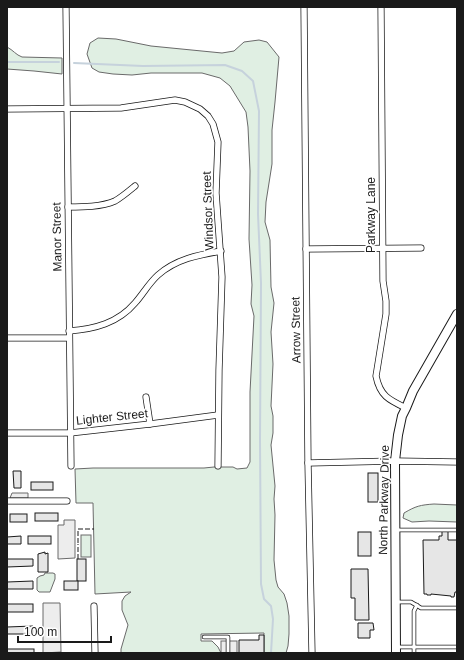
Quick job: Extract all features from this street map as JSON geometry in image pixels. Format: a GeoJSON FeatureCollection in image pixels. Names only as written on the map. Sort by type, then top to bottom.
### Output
{"type":"FeatureCollection","features":[{"type":"Feature","properties":{"kind":"main road","name":"North Parkway Drive"},"geometry":{"type":"LineString","coordinates":[[396,650],[395,461],[398,435],[402,416],[413,391],[457,314]]}},
{"type":"Feature","properties":{"kind":"street","name":"Manor Street"},"geometry":{"type":"LineString","coordinates":[[66,7],[71,466]]}},
{"type":"Feature","properties":{"kind":"street","name":"Arrow Street"},"geometry":{"type":"LineString","coordinates":[[304,7],[308,463],[312,653]]}},
{"type":"Feature","properties":{"kind":"street","name":"Parkway Lane"},"geometry":{"type":"LineString","coordinates":[[381,7],[382,248],[386,314],[376,376],[378,384],[385,397],[406,408]]}},
{"type":"Feature","properties":{"kind":"street","name":"Windsor Street"},"geometry":{"type":"LineString","coordinates":[[7,109],[121,108],[175,100],[190,104],[204,112],[213,124],[218,142],[216,193],[222,277],[218,466]]}},
{"type":"Feature","properties":{"kind":"street"},"geometry":{"type":"LineString","coordinates":[[68,207],[96,206],[109,203],[120,198],[135,186]]}},
{"type":"Feature","properties":{"kind":"street"},"geometry":{"type":"LineString","coordinates":[[306,249],[421,248]]}},
{"type":"Feature","properties":{"kind":"street"},"geometry":{"type":"LineString","coordinates":[[69,331],[95,328],[113,321],[132,307],[154,279],[163,271],[187,258],[221,251]]}},
{"type":"Feature","properties":{"kind":"street"},"geometry":{"type":"LineString","coordinates":[[7,338],[69,338]]}},
{"type":"Feature","properties":{"kind":"street"},"geometry":{"type":"LineString","coordinates":[[146,397],[150,424]]}},
{"type":"Feature","properties":{"kind":"street","name":"Lighter Street"},"geometry":{"type":"LineString","coordinates":[[7,433],[70,433],[218,415]]}},
{"type":"Feature","properties":{"kind":"street"},"geometry":{"type":"LineString","coordinates":[[308,463],[395,461],[457,462]]}},
{"type":"Feature","properties":{"kind":"street"},"geometry":{"type":"LineString","coordinates":[[7,502],[67,501]]}},
{"type":"Feature","properties":{"kind":"street"},"geometry":{"type":"LineString","coordinates":[[94,606],[95,653]]}},
{"type":"Feature","properties":{"kind":"lane"},"geometry":{"type":"LineString","coordinates":[[395,530],[457,530]]}},
{"type":"Feature","properties":{"kind":"lane"},"geometry":{"type":"LineString","coordinates":[[396,602],[412,602],[422,608],[457,608]]}},
{"type":"Feature","properties":{"kind":"lane"},"geometry":{"type":"LineString","coordinates":[[414,653],[414,611],[417,605]]}},
{"type":"Feature","properties":{"kind":"lane"},"geometry":{"type":"LineString","coordinates":[[204,637],[228,637],[228,653]]}},
{"type":"Feature","properties":{"kind":"lane"},"geometry":{"type":"LineString","coordinates":[[396,650],[414,647],[457,646]]}},
{"type":"Feature","properties":{"kind":"green space"},"geometry":{"type":"Polygon","coordinates":[[[98,38],[116,39],[151,46],[222,53],[234,51],[244,42],[259,40],[267,42],[279,57],[272,130],[272,164],[266,202],[265,222],[270,240],[271,287],[274,303],[271,332],[273,364],[271,406],[273,416],[273,433],[271,445],[275,486],[274,560],[276,580],[278,587],[284,594],[289,616],[289,634],[286,653],[264,653],[264,633],[201,634],[201,641],[212,641],[221,653],[121,653],[128,625],[122,610],[122,601],[125,596],[131,592],[95,594],[93,503],[76,503],[75,469],[247,468],[250,462],[250,392],[254,316],[251,304],[252,285],[249,239],[250,171],[246,112],[230,86],[220,78],[202,73],[151,73],[132,75],[99,72],[92,68],[87,54],[90,43],[98,38]]]}},
{"type":"Feature","properties":{"kind":"green space"},"geometry":{"type":"Polygon","coordinates":[[[7,47],[22,57],[62,58],[62,74],[7,69],[7,47]]]}},
{"type":"Feature","properties":{"kind":"green space"},"geometry":{"type":"Polygon","coordinates":[[[422,505],[457,505],[457,522],[412,522],[403,518],[404,513],[412,509],[422,505]]]}},
{"type":"Feature","properties":{"kind":"green space"},"geometry":{"type":"Polygon","coordinates":[[[81,535],[91,535],[91,557],[81,557],[81,535]]]}},
{"type":"Feature","properties":{"kind":"green space"},"geometry":{"type":"Polygon","coordinates":[[[45,573],[55,574],[55,579],[50,592],[39,592],[37,590],[37,578],[45,573]]]}},
{"type":"Feature","properties":{"kind":"shaded area"},"geometry":{"type":"Polygon","coordinates":[[[12,493],[28,493],[28,498],[10,498],[12,493]]]}},
{"type":"Feature","properties":{"kind":"shaded area"},"geometry":{"type":"Polygon","coordinates":[[[64,520],[75,520],[75,558],[58,559],[58,525],[64,525],[64,520]]]}},
{"type":"Feature","properties":{"kind":"shaded area"},"geometry":{"type":"Polygon","coordinates":[[[43,603],[60,603],[61,652],[43,653],[43,603]]]}},
{"type":"Feature","properties":{"kind":"shaded area"},"geometry":{"type":"Polygon","coordinates":[[[221,641],[237,641],[237,653],[221,653],[221,641]]]}},
{"type":"Feature","properties":{"kind":"building"},"geometry":{"type":"Polygon","coordinates":[[[13,471],[21,471],[21,488],[14,488],[13,471]]]}},
{"type":"Feature","properties":{"kind":"building"},"geometry":{"type":"Polygon","coordinates":[[[368,473],[378,473],[378,502],[368,502],[368,473]]]}},
{"type":"Feature","properties":{"kind":"building"},"geometry":{"type":"Polygon","coordinates":[[[31,482],[53,482],[53,490],[31,490],[31,482]]]}},
{"type":"Feature","properties":{"kind":"building"},"geometry":{"type":"Polygon","coordinates":[[[35,513],[58,513],[58,521],[35,521],[35,513]]]}},
{"type":"Feature","properties":{"kind":"building"},"geometry":{"type":"Polygon","coordinates":[[[10,514],[27,514],[27,522],[10,522],[10,514]]]}},
{"type":"Feature","properties":{"kind":"building"},"geometry":{"type":"Polygon","coordinates":[[[442,531],[448,531],[448,540],[457,540],[457,592],[455,592],[454,597],[424,594],[423,540],[439,540],[439,536],[442,536],[442,531]]]}},
{"type":"Feature","properties":{"kind":"building"},"geometry":{"type":"Polygon","coordinates":[[[358,532],[371,532],[371,556],[358,556],[358,532]]]}},
{"type":"Feature","properties":{"kind":"building"},"geometry":{"type":"Polygon","coordinates":[[[21,536],[21,544],[7,544],[7,537],[21,536]]]}},
{"type":"Feature","properties":{"kind":"building"},"geometry":{"type":"Polygon","coordinates":[[[28,536],[51,536],[51,544],[28,544],[28,536]]]}},
{"type":"Feature","properties":{"kind":"building"},"geometry":{"type":"Polygon","coordinates":[[[45,552],[45,554],[48,553],[48,572],[38,572],[38,554],[45,552]]]}},
{"type":"Feature","properties":{"kind":"building"},"geometry":{"type":"Polygon","coordinates":[[[7,559],[33,559],[33,566],[7,567],[7,559]]]}},
{"type":"Feature","properties":{"kind":"building"},"geometry":{"type":"Polygon","coordinates":[[[77,559],[86,559],[86,581],[77,581],[77,559]]]}},
{"type":"Feature","properties":{"kind":"building"},"geometry":{"type":"Polygon","coordinates":[[[351,569],[368,569],[369,620],[355,620],[355,598],[351,598],[351,569]]]}},
{"type":"Feature","properties":{"kind":"building"},"geometry":{"type":"Polygon","coordinates":[[[33,581],[33,589],[7,589],[7,582],[33,581]]]}},
{"type":"Feature","properties":{"kind":"building"},"geometry":{"type":"Polygon","coordinates":[[[64,581],[78,581],[78,590],[64,590],[64,581]]]}},
{"type":"Feature","properties":{"kind":"building"},"geometry":{"type":"Polygon","coordinates":[[[7,604],[33,604],[33,612],[7,612],[7,604]]]}},
{"type":"Feature","properties":{"kind":"building"},"geometry":{"type":"Polygon","coordinates":[[[358,623],[373,623],[374,630],[370,630],[370,638],[358,638],[358,623]]]}},
{"type":"Feature","properties":{"kind":"building"},"geometry":{"type":"Polygon","coordinates":[[[33,626],[33,634],[7,634],[7,627],[33,626]]]}},
{"type":"Feature","properties":{"kind":"building"},"geometry":{"type":"Polygon","coordinates":[[[259,635],[264,635],[264,653],[239,653],[239,640],[259,640],[259,635]]]}},
{"type":"Feature","properties":{"kind":"building"},"geometry":{"type":"Polygon","coordinates":[[[7,649],[34,649],[34,653],[7,653],[7,649]]]}},
{"type":"Feature","properties":{"kind":"waterway"},"geometry":{"type":"LineString","coordinates":[[7,62],[59,62]]}},
{"type":"Feature","properties":{"kind":"waterway"},"geometry":{"type":"LineString","coordinates":[[74,63],[143,66],[225,65],[242,71],[253,81],[259,111],[258,214],[261,283],[261,584],[264,599],[271,606],[273,619],[271,653]]}},
{"type":"Feature","properties":{"kind":"fence"},"geometry":{"type":"LineString","coordinates":[[78,543],[78,529],[94,529]]}},
{"type":"Feature","properties":{"kind":"fence"},"geometry":{"type":"LineString","coordinates":[[78,544],[78,559]]}}]}
